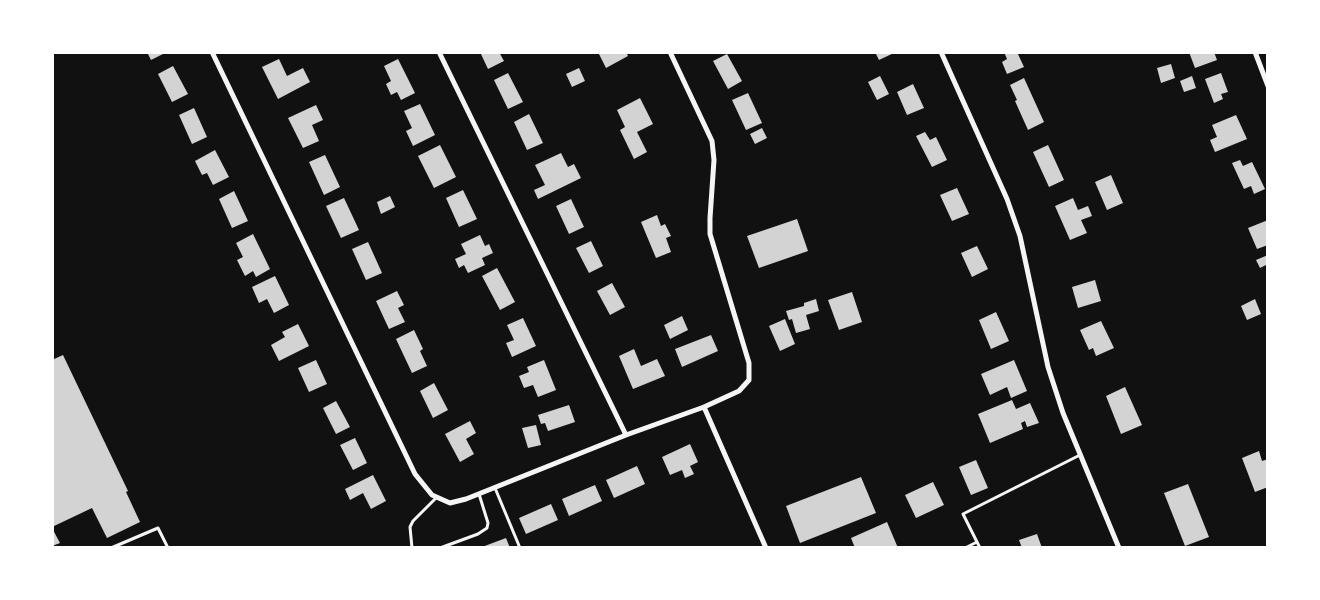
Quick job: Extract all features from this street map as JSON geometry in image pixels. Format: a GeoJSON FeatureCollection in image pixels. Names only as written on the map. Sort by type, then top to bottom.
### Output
{"type":"FeatureCollection","features":[{"type":"Feature","properties":{"kind":"street"},"geometry":{"type":"LineString","coordinates":[[212,52],[415,474],[435,496],[450,502],[479,494],[626,435],[704,407],[739,390],[749,380],[750,363],[710,234],[714,160],[712,141],[670,52]]}},
{"type":"Feature","properties":{"kind":"street"},"geometry":{"type":"LineString","coordinates":[[439,52],[626,435]]}},
{"type":"Feature","properties":{"kind":"street"},"geometry":{"type":"LineString","coordinates":[[941,52],[1007,199],[1020,236],[1048,366],[1063,412],[1119,548]]}},
{"type":"Feature","properties":{"kind":"street"},"geometry":{"type":"LineString","coordinates":[[1255,52],[1268,86]]}},
{"type":"Feature","properties":{"kind":"street"},"geometry":{"type":"LineString","coordinates":[[704,407],[766,548]]}},
{"type":"Feature","properties":{"kind":"lane"},"geometry":{"type":"LineString","coordinates":[[980,548],[963,514],[1080,454]]}},
{"type":"Feature","properties":{"kind":"lane"},"geometry":{"type":"LineString","coordinates":[[495,487],[520,548]]}},
{"type":"Feature","properties":{"kind":"lane"},"geometry":{"type":"LineString","coordinates":[[440,548],[478,534],[487,528],[488,523],[479,494]]}},
{"type":"Feature","properties":{"kind":"lane"},"geometry":{"type":"LineString","coordinates":[[412,548],[410,527],[419,513],[435,496]]}},
{"type":"Feature","properties":{"kind":"lane"},"geometry":{"type":"LineString","coordinates":[[111,548],[158,528],[168,548]]}},
{"type":"Feature","properties":{"kind":"lane"},"geometry":{"type":"LineString","coordinates":[[965,548],[977,542]]}},
{"type":"Feature","properties":{"kind":"building"},"geometry":{"type":"Polygon","coordinates":[[[147,52],[167,52],[151,60],[147,52]]]}},
{"type":"Feature","properties":{"kind":"building"},"geometry":{"type":"Polygon","coordinates":[[[480,52],[499,52],[504,61],[488,69],[480,52]]]}},
{"type":"Feature","properties":{"kind":"building"},"geometry":{"type":"Polygon","coordinates":[[[598,52],[626,52],[628,56],[606,68],[598,52]]]}},
{"type":"Feature","properties":{"kind":"building"},"geometry":{"type":"Polygon","coordinates":[[[875,52],[896,52],[879,60],[875,52]]]}},
{"type":"Feature","properties":{"kind":"building"},"geometry":{"type":"Polygon","coordinates":[[[1004,52],[1017,52],[1024,67],[1007,74],[1002,62],[1007,59],[1004,52]]]}},
{"type":"Feature","properties":{"kind":"building"},"geometry":{"type":"Polygon","coordinates":[[[1189,52],[1214,52],[1217,60],[1195,68],[1189,52]]]}},
{"type":"Feature","properties":{"kind":"building"},"geometry":{"type":"Polygon","coordinates":[[[727,54],[742,81],[728,89],[713,61],[727,54]]]}},
{"type":"Feature","properties":{"kind":"building"},"geometry":{"type":"Polygon","coordinates":[[[279,59],[287,76],[303,68],[310,82],[278,99],[262,67],[279,59]]]}},
{"type":"Feature","properties":{"kind":"building"},"geometry":{"type":"Polygon","coordinates":[[[398,59],[415,93],[401,100],[397,92],[391,95],[386,84],[391,81],[384,66],[398,59]]]}},
{"type":"Feature","properties":{"kind":"building"},"geometry":{"type":"Polygon","coordinates":[[[1171,64],[1175,78],[1161,83],[1157,68],[1171,64]]]}},
{"type":"Feature","properties":{"kind":"building"},"geometry":{"type":"Polygon","coordinates":[[[173,66],[188,94],[172,102],[158,74],[173,66]]]}},
{"type":"Feature","properties":{"kind":"building"},"geometry":{"type":"Polygon","coordinates":[[[579,68],[585,81],[572,87],[566,74],[579,68]]]}},
{"type":"Feature","properties":{"kind":"building"},"geometry":{"type":"Polygon","coordinates":[[[508,73],[523,102],[508,109],[494,80],[508,73]]]}},
{"type":"Feature","properties":{"kind":"building"},"geometry":{"type":"Polygon","coordinates":[[[1221,73],[1228,92],[1221,94],[1223,99],[1214,103],[1205,79],[1221,73]]]}},
{"type":"Feature","properties":{"kind":"building"},"geometry":{"type":"Polygon","coordinates":[[[880,76],[889,94],[877,100],[868,82],[880,76]]]}},
{"type":"Feature","properties":{"kind":"building"},"geometry":{"type":"Polygon","coordinates":[[[1192,76],[1196,88],[1184,92],[1180,81],[1192,76]]]}},
{"type":"Feature","properties":{"kind":"building"},"geometry":{"type":"Polygon","coordinates":[[[1024,78],[1044,122],[1028,130],[1010,85],[1024,78]]]}},
{"type":"Feature","properties":{"kind":"building"},"geometry":{"type":"Polygon","coordinates":[[[913,84],[924,108],[907,115],[897,92],[913,84]]]}},
{"type":"Feature","properties":{"kind":"building"},"geometry":{"type":"Polygon","coordinates":[[[748,93],[762,123],[746,130],[732,100],[748,93]]]}},
{"type":"Feature","properties":{"kind":"building"},"geometry":{"type":"Polygon","coordinates":[[[640,98],[653,124],[637,132],[647,152],[634,159],[620,130],[625,127],[617,110],[640,98]]]}},
{"type":"Feature","properties":{"kind":"building"},"geometry":{"type":"Polygon","coordinates":[[[420,104],[435,135],[413,146],[406,131],[412,128],[404,111],[420,104]]]}},
{"type":"Feature","properties":{"kind":"building"},"geometry":{"type":"Polygon","coordinates":[[[316,105],[323,120],[312,125],[319,141],[303,148],[288,118],[316,105]]]}},
{"type":"Feature","properties":{"kind":"building"},"geometry":{"type":"Polygon","coordinates":[[[194,108],[207,137],[192,144],[179,115],[194,108]]]}},
{"type":"Feature","properties":{"kind":"building"},"geometry":{"type":"Polygon","coordinates":[[[529,114],[543,143],[527,150],[514,122],[529,114]]]}},
{"type":"Feature","properties":{"kind":"building"},"geometry":{"type":"Polygon","coordinates":[[[1236,115],[1247,139],[1215,152],[1210,140],[1217,137],[1212,125],[1236,115]]]}},
{"type":"Feature","properties":{"kind":"building"},"geometry":{"type":"Polygon","coordinates":[[[762,128],[767,138],[755,144],[750,134],[762,128]]]}},
{"type":"Feature","properties":{"kind":"building"},"geometry":{"type":"Polygon","coordinates":[[[925,132],[930,140],[936,137],[947,160],[932,167],[916,136],[925,132]]]}},
{"type":"Feature","properties":{"kind":"building"},"geometry":{"type":"Polygon","coordinates":[[[440,145],[456,177],[434,188],[418,156],[440,145]]]}},
{"type":"Feature","properties":{"kind":"building"},"geometry":{"type":"Polygon","coordinates":[[[1048,145],[1064,180],[1049,187],[1033,152],[1048,145]]]}},
{"type":"Feature","properties":{"kind":"building"},"geometry":{"type":"Polygon","coordinates":[[[215,150],[229,177],[213,185],[207,173],[202,175],[195,161],[215,150]]]}},
{"type":"Feature","properties":{"kind":"building"},"geometry":{"type":"Polygon","coordinates":[[[561,153],[568,167],[574,164],[581,178],[538,199],[534,190],[545,185],[535,165],[561,153]]]}},
{"type":"Feature","properties":{"kind":"building"},"geometry":{"type":"Polygon","coordinates":[[[325,155],[340,187],[324,195],[309,162],[325,155]]]}},
{"type":"Feature","properties":{"kind":"building"},"geometry":{"type":"Polygon","coordinates":[[[1240,160],[1243,166],[1252,162],[1265,189],[1254,194],[1251,186],[1244,189],[1232,163],[1240,160]]]}},
{"type":"Feature","properties":{"kind":"building"},"geometry":{"type":"Polygon","coordinates":[[[1111,175],[1123,203],[1107,210],[1095,182],[1111,175]]]}},
{"type":"Feature","properties":{"kind":"building"},"geometry":{"type":"Polygon","coordinates":[[[957,188],[969,214],[952,221],[940,195],[957,188]]]}},
{"type":"Feature","properties":{"kind":"building"},"geometry":{"type":"Polygon","coordinates":[[[463,190],[477,219],[459,227],[446,198],[463,190]]]}},
{"type":"Feature","properties":{"kind":"building"},"geometry":{"type":"Polygon","coordinates":[[[234,191],[248,221],[232,228],[219,199],[234,191]]]}},
{"type":"Feature","properties":{"kind":"building"},"geometry":{"type":"Polygon","coordinates":[[[390,196],[395,207],[381,214],[377,202],[390,196]]]}},
{"type":"Feature","properties":{"kind":"building"},"geometry":{"type":"Polygon","coordinates":[[[344,198],[359,230],[341,238],[326,206],[344,198]]]}},
{"type":"Feature","properties":{"kind":"building"},"geometry":{"type":"Polygon","coordinates":[[[1073,198],[1078,210],[1088,206],[1092,216],[1081,220],[1087,233],[1070,240],[1055,206],[1073,198]]]}},
{"type":"Feature","properties":{"kind":"building"},"geometry":{"type":"Polygon","coordinates":[[[571,199],[584,227],[569,234],[556,206],[571,199]]]}},
{"type":"Feature","properties":{"kind":"building"},"geometry":{"type":"Polygon","coordinates":[[[657,215],[661,226],[665,224],[671,236],[666,238],[671,252],[656,258],[641,222],[657,215]]]}},
{"type":"Feature","properties":{"kind":"building"},"geometry":{"type":"Polygon","coordinates":[[[797,219],[808,251],[759,268],[747,236],[797,219]]]}},
{"type":"Feature","properties":{"kind":"building"},"geometry":{"type":"Polygon","coordinates":[[[1268,220],[1268,245],[1257,249],[1248,228],[1268,220]]]}},
{"type":"Feature","properties":{"kind":"building"},"geometry":{"type":"Polygon","coordinates":[[[253,234],[270,269],[256,277],[253,271],[245,276],[237,260],[243,257],[236,243],[253,234]]]}},
{"type":"Feature","properties":{"kind":"building"},"geometry":{"type":"Polygon","coordinates":[[[480,235],[485,246],[489,244],[493,253],[482,258],[485,265],[468,273],[464,265],[459,268],[455,259],[466,254],[461,244],[480,235]]]}},
{"type":"Feature","properties":{"kind":"building"},"geometry":{"type":"Polygon","coordinates":[[[591,241],[603,266],[589,273],[576,248],[591,241]]]}},
{"type":"Feature","properties":{"kind":"building"},"geometry":{"type":"Polygon","coordinates":[[[368,242],[382,273],[366,280],[352,249],[368,242]]]}},
{"type":"Feature","properties":{"kind":"building"},"geometry":{"type":"Polygon","coordinates":[[[977,246],[988,269],[972,277],[961,253],[977,246]]]}},
{"type":"Feature","properties":{"kind":"building"},"geometry":{"type":"Polygon","coordinates":[[[1268,255],[1268,264],[1260,268],[1256,260],[1268,255]]]}},
{"type":"Feature","properties":{"kind":"building"},"geometry":{"type":"Polygon","coordinates":[[[497,268],[515,302],[500,310],[482,276],[497,268]]]}},
{"type":"Feature","properties":{"kind":"building"},"geometry":{"type":"Polygon","coordinates":[[[275,276],[289,305],[274,313],[267,299],[259,303],[252,287],[275,276]]]}},
{"type":"Feature","properties":{"kind":"building"},"geometry":{"type":"Polygon","coordinates":[[[1095,280],[1101,301],[1078,308],[1072,287],[1095,280]]]}},
{"type":"Feature","properties":{"kind":"building"},"geometry":{"type":"Polygon","coordinates":[[[612,283],[625,307],[610,315],[597,291],[612,283]]]}},
{"type":"Feature","properties":{"kind":"building"},"geometry":{"type":"Polygon","coordinates":[[[397,291],[404,305],[398,308],[405,322],[389,329],[376,301],[397,291]]]}},
{"type":"Feature","properties":{"kind":"building"},"geometry":{"type":"Polygon","coordinates":[[[852,292],[862,322],[839,330],[828,300],[852,292]]]}},
{"type":"Feature","properties":{"kind":"building"},"geometry":{"type":"Polygon","coordinates":[[[816,299],[819,311],[806,315],[810,329],[796,333],[792,319],[789,320],[786,311],[804,306],[804,303],[816,299]]]}},
{"type":"Feature","properties":{"kind":"building"},"geometry":{"type":"Polygon","coordinates":[[[1255,299],[1261,314],[1247,320],[1241,306],[1255,299]]]}},
{"type":"Feature","properties":{"kind":"building"},"geometry":{"type":"Polygon","coordinates":[[[996,312],[1009,341],[991,349],[979,320],[996,312]]]}},
{"type":"Feature","properties":{"kind":"building"},"geometry":{"type":"Polygon","coordinates":[[[682,316],[688,330],[670,339],[664,325],[682,316]]]}},
{"type":"Feature","properties":{"kind":"building"},"geometry":{"type":"Polygon","coordinates":[[[523,318],[536,346],[512,357],[506,343],[514,340],[507,325],[523,318]]]}},
{"type":"Feature","properties":{"kind":"building"},"geometry":{"type":"Polygon","coordinates":[[[785,319],[795,344],[780,351],[769,326],[785,319]]]}},
{"type":"Feature","properties":{"kind":"building"},"geometry":{"type":"Polygon","coordinates":[[[1101,321],[1114,348],[1096,356],[1093,348],[1089,350],[1080,330],[1101,321]]]}},
{"type":"Feature","properties":{"kind":"building"},"geometry":{"type":"Polygon","coordinates":[[[298,324],[309,346],[279,361],[271,345],[285,337],[282,332],[298,324]]]}},
{"type":"Feature","properties":{"kind":"building"},"geometry":{"type":"Polygon","coordinates":[[[414,330],[423,349],[420,351],[427,366],[412,373],[396,339],[414,330]]]}},
{"type":"Feature","properties":{"kind":"building"},"geometry":{"type":"Polygon","coordinates":[[[711,335],[718,351],[682,367],[675,349],[711,335]]]}},
{"type":"Feature","properties":{"kind":"building"},"geometry":{"type":"Polygon","coordinates":[[[634,349],[641,366],[657,359],[665,376],[633,389],[619,356],[634,349]]]}},
{"type":"Feature","properties":{"kind":"building"},"geometry":{"type":"Polygon","coordinates":[[[63,355],[128,491],[126,492],[140,522],[107,538],[92,508],[52,527],[52,360],[63,355]]]}},
{"type":"Feature","properties":{"kind":"building"},"geometry":{"type":"Polygon","coordinates":[[[316,360],[327,384],[309,392],[298,368],[316,360]]]}},
{"type":"Feature","properties":{"kind":"building"},"geometry":{"type":"Polygon","coordinates":[[[544,360],[556,390],[538,397],[533,385],[524,388],[519,376],[529,372],[527,367],[544,360]]]}},
{"type":"Feature","properties":{"kind":"building"},"geometry":{"type":"Polygon","coordinates":[[[1014,360],[1027,391],[1011,398],[1007,387],[990,395],[981,374],[1014,360]]]}},
{"type":"Feature","properties":{"kind":"building"},"geometry":{"type":"Polygon","coordinates":[[[434,383],[448,410],[433,418],[420,391],[434,383]]]}},
{"type":"Feature","properties":{"kind":"building"},"geometry":{"type":"Polygon","coordinates":[[[1125,387],[1142,425],[1121,434],[1106,396],[1125,387]]]}},
{"type":"Feature","properties":{"kind":"building"},"geometry":{"type":"Polygon","coordinates":[[[1012,400],[1016,409],[1030,403],[1039,423],[1027,427],[1025,421],[1021,423],[1023,429],[990,443],[978,414],[1012,400]]]}},
{"type":"Feature","properties":{"kind":"building"},"geometry":{"type":"Polygon","coordinates":[[[336,401],[350,427],[336,434],[323,408],[336,401]]]}},
{"type":"Feature","properties":{"kind":"building"},"geometry":{"type":"Polygon","coordinates":[[[569,405],[575,422],[548,431],[545,423],[541,424],[538,415],[569,405]]]}},
{"type":"Feature","properties":{"kind":"building"},"geometry":{"type":"Polygon","coordinates":[[[470,421],[476,433],[466,439],[474,454],[460,462],[445,434],[470,421]]]}},
{"type":"Feature","properties":{"kind":"building"},"geometry":{"type":"Polygon","coordinates":[[[536,425],[541,445],[528,448],[522,428],[536,425]]]}},
{"type":"Feature","properties":{"kind":"building"},"geometry":{"type":"Polygon","coordinates":[[[355,438],[367,463],[353,470],[340,445],[355,438]]]}},
{"type":"Feature","properties":{"kind":"building"},"geometry":{"type":"Polygon","coordinates":[[[690,444],[698,462],[690,466],[694,474],[685,478],[682,470],[670,475],[662,457],[690,444]]]}},
{"type":"Feature","properties":{"kind":"building"},"geometry":{"type":"Polygon","coordinates":[[[1259,451],[1262,461],[1268,459],[1268,487],[1255,492],[1242,458],[1259,451]]]}},
{"type":"Feature","properties":{"kind":"building"},"geometry":{"type":"Polygon","coordinates":[[[976,460],[988,488],[971,495],[959,467],[976,460]]]}},
{"type":"Feature","properties":{"kind":"building"},"geometry":{"type":"Polygon","coordinates":[[[637,466],[645,484],[614,498],[606,480],[637,466]]]}},
{"type":"Feature","properties":{"kind":"building"},"geometry":{"type":"Polygon","coordinates":[[[373,475],[386,501],[371,509],[363,493],[350,500],[345,489],[373,475]]]}},
{"type":"Feature","properties":{"kind":"building"},"geometry":{"type":"Polygon","coordinates":[[[861,477],[876,513],[800,543],[786,506],[861,477]]]}},
{"type":"Feature","properties":{"kind":"building"},"geometry":{"type":"Polygon","coordinates":[[[933,482],[944,505],[916,518],[905,495],[933,482]]]}},
{"type":"Feature","properties":{"kind":"building"},"geometry":{"type":"Polygon","coordinates":[[[1188,484],[1209,537],[1185,546],[1164,493],[1188,484]]]}},
{"type":"Feature","properties":{"kind":"building"},"geometry":{"type":"Polygon","coordinates":[[[595,485],[602,501],[569,516],[562,499],[595,485]]]}},
{"type":"Feature","properties":{"kind":"building"},"geometry":{"type":"Polygon","coordinates":[[[551,504],[558,520],[526,534],[519,518],[551,504]]]}},
{"type":"Feature","properties":{"kind":"building"},"geometry":{"type":"Polygon","coordinates":[[[887,522],[898,548],[855,548],[851,538],[887,522]]]}},
{"type":"Feature","properties":{"kind":"building"},"geometry":{"type":"Polygon","coordinates":[[[52,528],[60,543],[52,546],[52,528]]]}},
{"type":"Feature","properties":{"kind":"building"},"geometry":{"type":"Polygon","coordinates":[[[1037,534],[1042,548],[1022,548],[1019,540],[1037,534]]]}},
{"type":"Feature","properties":{"kind":"building"},"geometry":{"type":"Polygon","coordinates":[[[506,538],[510,548],[482,548],[482,547],[506,538]]]}}]}
